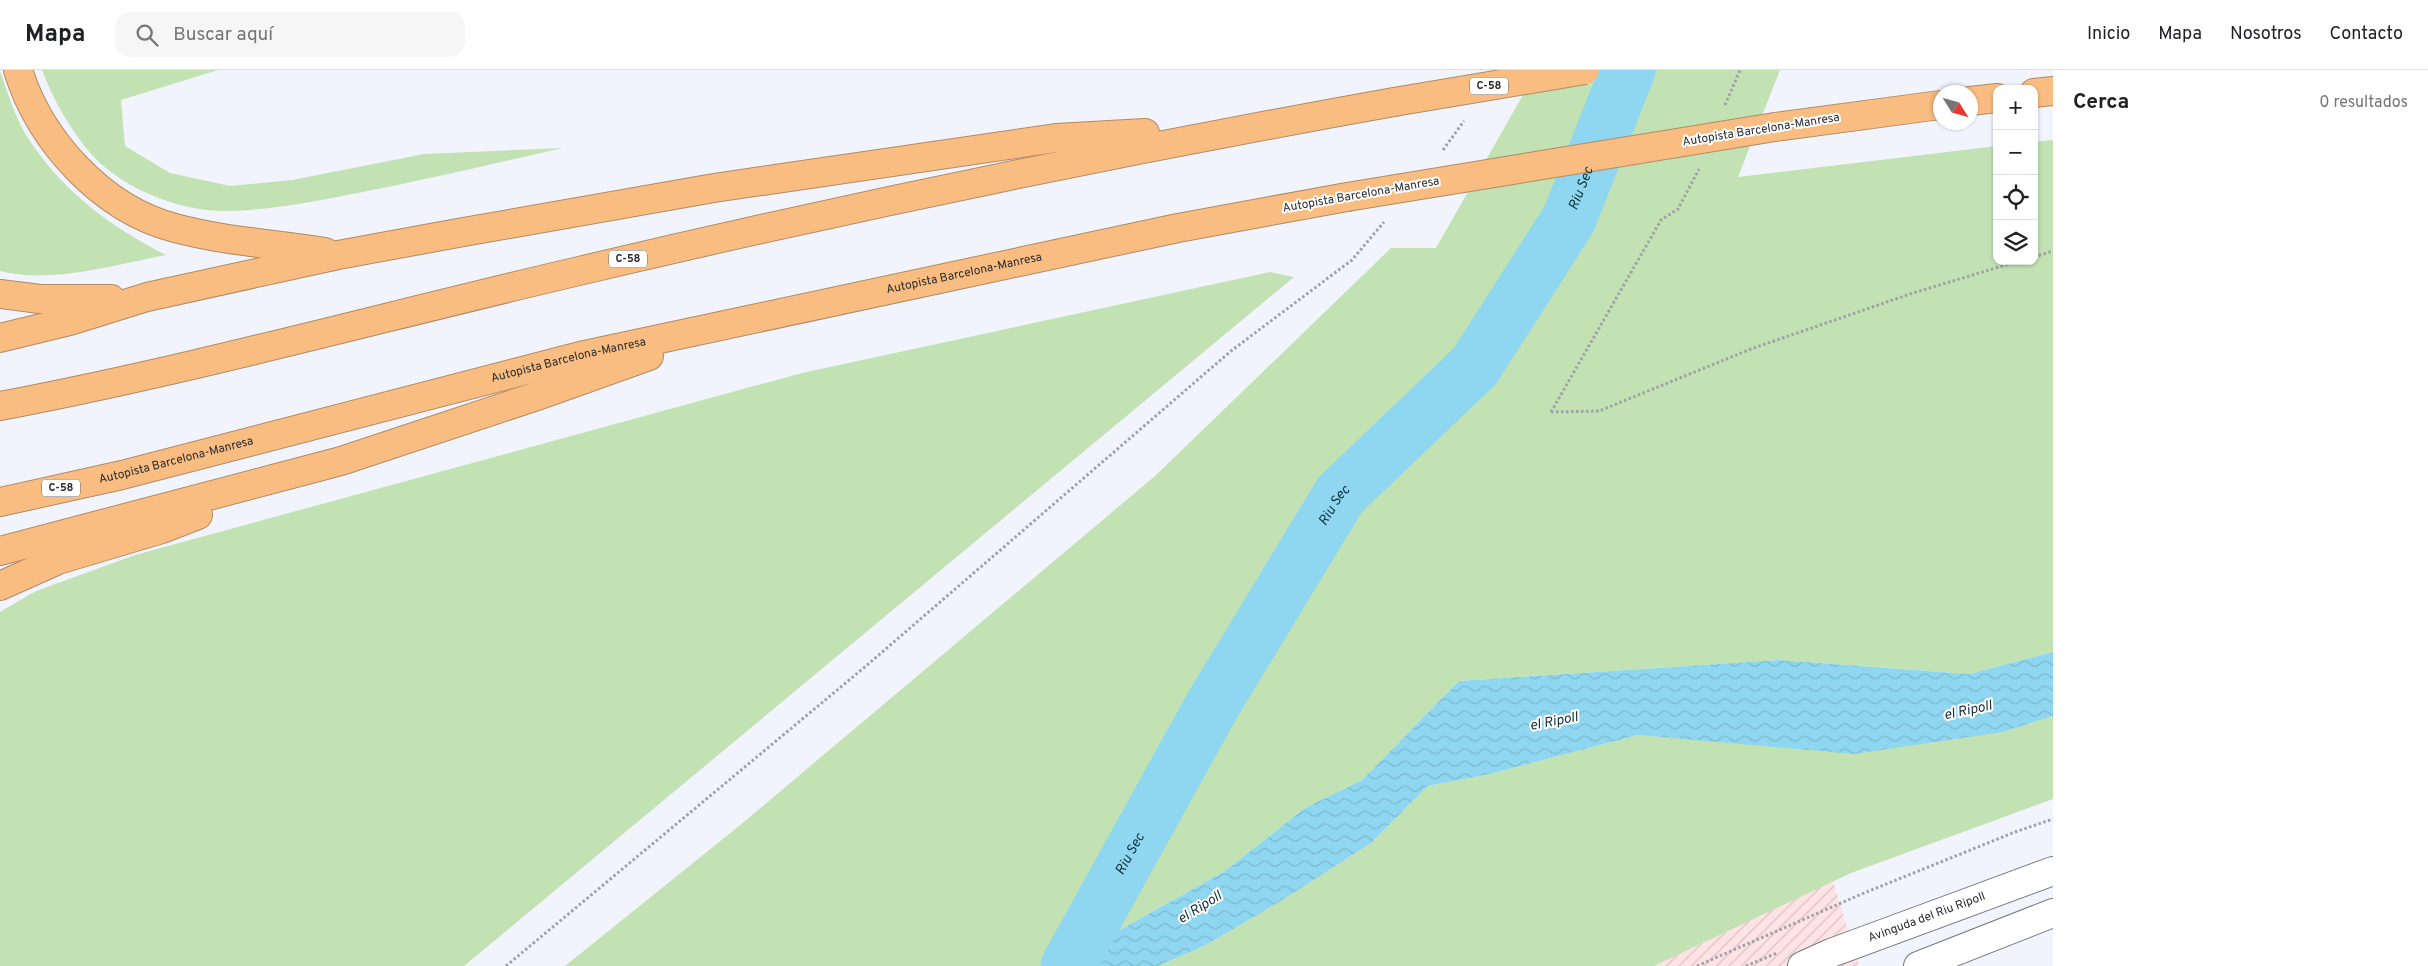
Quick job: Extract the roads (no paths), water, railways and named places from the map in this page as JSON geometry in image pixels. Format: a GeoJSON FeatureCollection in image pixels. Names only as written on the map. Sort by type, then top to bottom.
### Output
{"type":"FeatureCollection","features":[{"type":"Feature","properties":{"kind":"highway"},"geometry":{"type":"LineString","coordinates":[[18,70],[33,106],[68,158],[104,192],[127,208],[174,228],[338,255]]}},
{"type":"Feature","properties":{"kind":"highway","name":"C-58"},"geometry":{"type":"LineString","coordinates":[[0,406],[205,361],[773,225],[1112,154],[1394,102],[1585,70]]}},
{"type":"Feature","properties":{"kind":"highway"},"geometry":{"type":"LineString","coordinates":[[2038,93],[2053,91]]}},
{"type":"Feature","properties":{"kind":"highway"},"geometry":{"type":"LineString","coordinates":[[1978,100],[1993,98]]}},
{"type":"Feature","properties":{"kind":"highway","name":"Autopista Barcelona-Manresa"},"geometry":{"type":"LineString","coordinates":[[0,502],[122,475],[580,356],[1178,228],[1347,197],[1775,126],[1933,106]]}},
{"type":"Feature","properties":{"kind":"highway"},"geometry":{"type":"LineString","coordinates":[[0,338],[70,321],[147,297],[338,255],[714,188],[1056,138],[1259,126]]}},
{"type":"Feature","properties":{"kind":"highway"},"geometry":{"type":"LineString","coordinates":[[0,294],[40,299],[100,300],[147,297]]}},
{"type":"Feature","properties":{"kind":"highway"},"geometry":{"type":"LineString","coordinates":[[0,586],[58,560],[162,529],[341,461],[534,397],[675,347],[713,326]]}},
{"type":"Feature","properties":{"kind":"highway"},"geometry":{"type":"LineString","coordinates":[[0,551],[341,461]]}},
{"type":"Feature","properties":{"kind":"street","name":"Avinguda del Riu Ripoll"},"geometry":{"type":"LineString","coordinates":[[1802,966],[1833,959],[2053,871]]}},
{"type":"Feature","properties":{"kind":"street"},"geometry":{"type":"LineString","coordinates":[[1918,966],[2053,913]]}},
{"type":"Feature","properties":{"kind":"water","name":"el Ripoll"},"geometry":{"type":"Polygon","coordinates":[[[2053,652],[2053,716],[2003,732],[1854,754],[1638,735],[1490,774],[1428,786],[1371,843],[1281,901],[1206,945],[1158,966],[1044,966],[1116,932],[1225,871],[1305,808],[1362,780],[1459,681],[1779,660],[1969,674],[2053,652]]]}},
{"type":"Feature","properties":{"kind":"waterway","name":"Riu Sec"},"geometry":{"type":"LineString","coordinates":[[1068,966],[1212,706],[1340,495],[1475,366],[1569,219],[1628,70]]}}]}
